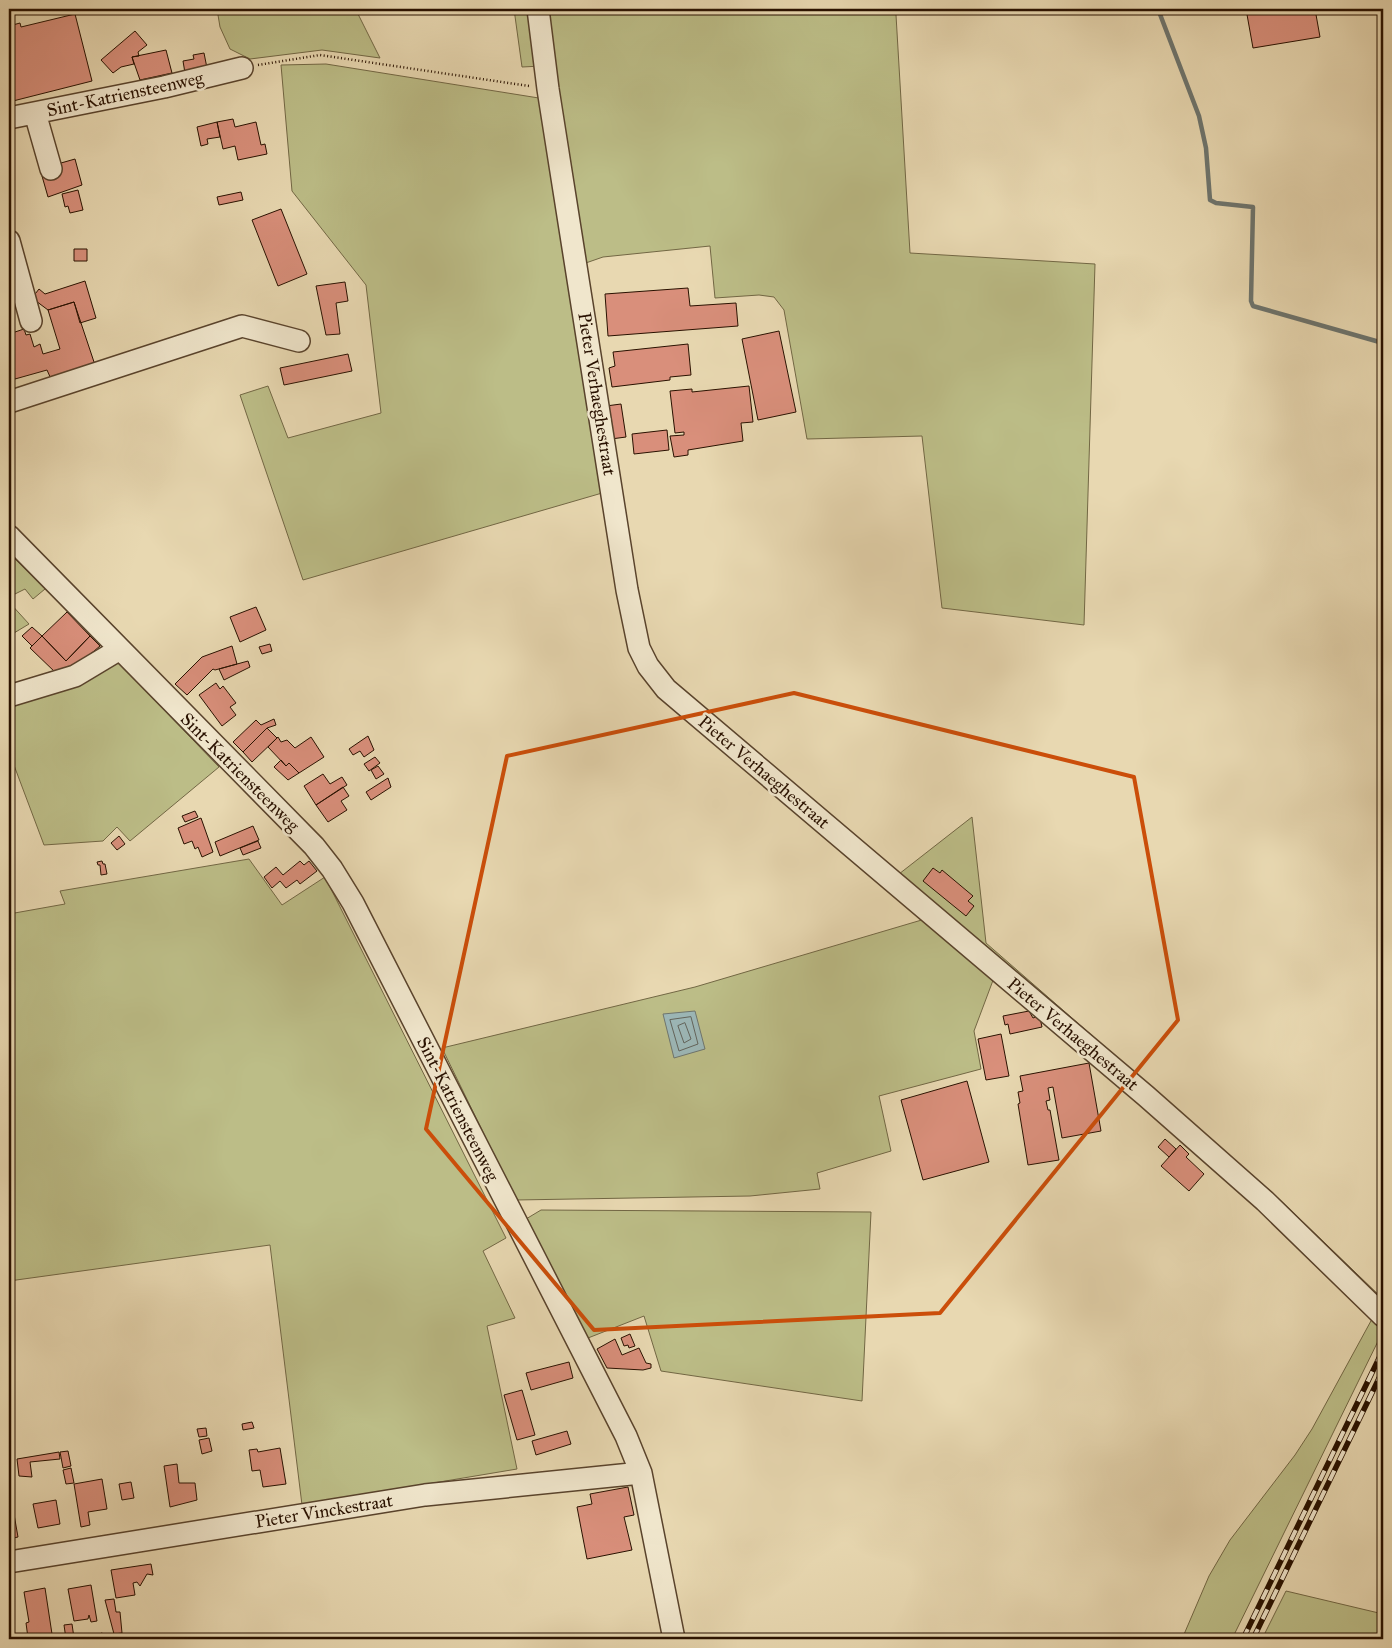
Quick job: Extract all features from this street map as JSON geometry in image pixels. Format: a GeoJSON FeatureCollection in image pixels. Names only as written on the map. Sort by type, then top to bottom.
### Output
{"type":"FeatureCollection","features":[{"type":"Feature","properties":{"kind":"street","name":"Pieter Verhaeghestraat"},"geometry":{"type":"LineString","coordinates":[[538,9],[548,89],[627,590],[639,648],[648,666],[674,695],[1161,1109],[1265,1201],[1383,1316]]}},
{"type":"Feature","properties":{"kind":"street","name":"Sint-Katriensteenweg"},"geometry":{"type":"LineString","coordinates":[[9,118],[164,87],[242,68]]}},
{"type":"Feature","properties":{"kind":"street"},"geometry":{"type":"LineString","coordinates":[[35,113],[51,169]]}},
{"type":"Feature","properties":{"kind":"street"},"geometry":{"type":"LineString","coordinates":[[9,241],[31,321]]}},
{"type":"Feature","properties":{"kind":"street"},"geometry":{"type":"LineString","coordinates":[[9,402],[242,326],[299,341]]}},
{"type":"Feature","properties":{"kind":"street","name":"Sint-Katriensteenweg"},"geometry":{"type":"LineString","coordinates":[[9,536],[314,846],[332,869],[352,903],[626,1436],[641,1473],[674,1639]]}},
{"type":"Feature","properties":{"kind":"street"},"geometry":{"type":"LineString","coordinates":[[9,696],[76,676],[120,649]]}},
{"type":"Feature","properties":{"kind":"street","name":"Pieter Vinckestraat"},"geometry":{"type":"LineString","coordinates":[[9,1562],[425,1495],[641,1473]]}},
{"type":"Feature","properties":{"kind":"path"},"geometry":{"type":"LineString","coordinates":[[242,68],[320,56],[548,89]]}},
{"type":"Feature","properties":{"kind":"highlighted area"},"geometry":{"type":"Polygon","coordinates":[[[794,693],[1134,777],[1178,1020],[940,1313],[594,1330],[426,1129],[507,756],[794,693]]]}},
{"type":"Feature","properties":{"kind":"green space"},"geometry":{"type":"Polygon","coordinates":[[[217,9],[356,10],[380,58],[322,50],[250,59],[230,49],[220,27],[217,9]]]}},
{"type":"Feature","properties":{"kind":"green space"},"geometry":{"type":"Polygon","coordinates":[[[514,9],[534,9],[542,66],[522,67],[514,9]]]}},
{"type":"Feature","properties":{"kind":"green space"},"geometry":{"type":"Polygon","coordinates":[[[543,9],[892,9],[896,15],[910,253],[1095,264],[1084,625],[942,608],[922,436],[807,439],[784,310],[774,297],[759,295],[715,298],[710,246],[603,257],[580,265],[543,9]]]}},
{"type":"Feature","properties":{"kind":"green space"},"geometry":{"type":"Polygon","coordinates":[[[326,64],[545,99],[609,491],[303,580],[240,395],[268,386],[288,438],[381,413],[366,285],[292,191],[281,65],[326,64]]]}},
{"type":"Feature","properties":{"kind":"green space"},"geometry":{"type":"Polygon","coordinates":[[[9,553],[45,589],[33,599],[25,589],[9,597],[9,553]]]}},
{"type":"Feature","properties":{"kind":"green space"},"geometry":{"type":"Polygon","coordinates":[[[9,602],[29,624],[9,636],[9,602]]]}},
{"type":"Feature","properties":{"kind":"green space"},"geometry":{"type":"Polygon","coordinates":[[[116,660],[219,767],[130,841],[117,827],[103,841],[44,845],[9,752],[9,702],[116,660]]]}},
{"type":"Feature","properties":{"kind":"green space"},"geometry":{"type":"Polygon","coordinates":[[[972,817],[986,943],[1275,1195],[1383,1299],[1383,1308],[899,874],[972,817]]]}},
{"type":"Feature","properties":{"kind":"green space"},"geometry":{"type":"Polygon","coordinates":[[[249,859],[282,905],[325,877],[506,1238],[483,1251],[515,1318],[487,1326],[517,1469],[302,1505],[270,1245],[9,1281],[9,914],[65,904],[60,891],[249,859]]]}},
{"type":"Feature","properties":{"kind":"green space"},"geometry":{"type":"Polygon","coordinates":[[[925,919],[995,975],[974,1031],[981,1069],[879,1096],[891,1151],[817,1173],[820,1189],[750,1196],[516,1200],[442,1048],[695,987],[925,919]]]}},
{"type":"Feature","properties":{"kind":"green space"},"geometry":{"type":"Polygon","coordinates":[[[541,1210],[871,1212],[862,1401],[661,1371],[644,1316],[588,1338],[526,1219],[541,1210]]]}},
{"type":"Feature","properties":{"kind":"green space"},"geometry":{"type":"Polygon","coordinates":[[[1372,1319],[1383,1331],[1232,1639],[1182,1639],[1209,1576],[1230,1540],[1295,1455],[1312,1429],[1372,1319]]]}},
{"type":"Feature","properties":{"kind":"green space"},"geometry":{"type":"Polygon","coordinates":[[[1286,1591],[1383,1614],[1383,1639],[1262,1639],[1286,1591]]]}},
{"type":"Feature","properties":{"kind":"water"},"geometry":{"type":"Polygon","coordinates":[[[695,1011],[705,1049],[674,1058],[663,1014],[695,1011]]]}},
{"type":"Feature","properties":{"kind":"building"},"geometry":{"type":"Polygon","coordinates":[[[1167,9],[1196,9],[1168,13],[1167,9]]]}},
{"type":"Feature","properties":{"kind":"building"},"geometry":{"type":"Polygon","coordinates":[[[1246,9],[1315,9],[1320,37],[1253,48],[1246,9]]]}},
{"type":"Feature","properties":{"kind":"building"},"geometry":{"type":"Polygon","coordinates":[[[75,14],[92,81],[9,102],[9,26],[20,23],[21,27],[75,14]]]}},
{"type":"Feature","properties":{"kind":"building"},"geometry":{"type":"Polygon","coordinates":[[[135,31],[147,45],[138,52],[139,56],[132,57],[134,64],[121,67],[113,73],[101,60],[135,31]]]}},
{"type":"Feature","properties":{"kind":"building"},"geometry":{"type":"Polygon","coordinates":[[[166,50],[172,73],[140,80],[132,57],[166,50]]]}},
{"type":"Feature","properties":{"kind":"building"},"geometry":{"type":"Polygon","coordinates":[[[204,53],[207,68],[185,73],[183,61],[194,59],[193,55],[204,53]]]}},
{"type":"Feature","properties":{"kind":"building"},"geometry":{"type":"Polygon","coordinates":[[[233,119],[235,127],[256,122],[261,145],[265,144],[267,154],[238,160],[235,146],[223,149],[217,122],[233,119]]]}},
{"type":"Feature","properties":{"kind":"building"},"geometry":{"type":"Polygon","coordinates":[[[217,122],[220,137],[207,139],[208,144],[201,146],[197,127],[217,122]]]}},
{"type":"Feature","properties":{"kind":"building"},"geometry":{"type":"Polygon","coordinates":[[[75,159],[82,185],[48,197],[42,176],[56,172],[54,165],[75,159]]]}},
{"type":"Feature","properties":{"kind":"building"},"geometry":{"type":"Polygon","coordinates":[[[78,190],[83,210],[70,213],[68,206],[65,207],[62,194],[78,190]]]}},
{"type":"Feature","properties":{"kind":"building"},"geometry":{"type":"Polygon","coordinates":[[[241,192],[243,200],[219,205],[217,197],[241,192]]]}},
{"type":"Feature","properties":{"kind":"building"},"geometry":{"type":"Polygon","coordinates":[[[281,209],[307,274],[278,286],[252,220],[281,209]]]}},
{"type":"Feature","properties":{"kind":"building"},"geometry":{"type":"Polygon","coordinates":[[[74,249],[87,249],[87,261],[74,261],[74,249]]]}},
{"type":"Feature","properties":{"kind":"building"},"geometry":{"type":"Polygon","coordinates":[[[85,281],[96,318],[80,323],[74,302],[48,310],[32,298],[39,289],[45,294],[85,281]]]}},
{"type":"Feature","properties":{"kind":"building"},"geometry":{"type":"Polygon","coordinates":[[[345,282],[348,301],[336,303],[340,334],[326,335],[316,286],[345,282]]]}},
{"type":"Feature","properties":{"kind":"building"},"geometry":{"type":"Polygon","coordinates":[[[688,288],[690,306],[736,303],[738,326],[608,336],[605,294],[688,288]]]}},
{"type":"Feature","properties":{"kind":"building"},"geometry":{"type":"Polygon","coordinates":[[[74,302],[96,368],[51,379],[47,370],[15,379],[9,358],[9,334],[24,329],[26,335],[30,334],[34,347],[40,344],[43,354],[60,349],[48,310],[74,302]]]}},
{"type":"Feature","properties":{"kind":"building"},"geometry":{"type":"Polygon","coordinates":[[[779,331],[796,412],[758,420],[742,339],[779,331]]]}},
{"type":"Feature","properties":{"kind":"building"},"geometry":{"type":"Polygon","coordinates":[[[688,344],[691,375],[670,377],[670,380],[612,387],[609,368],[615,366],[613,352],[688,344]]]}},
{"type":"Feature","properties":{"kind":"building"},"geometry":{"type":"Polygon","coordinates":[[[348,354],[352,371],[284,385],[280,368],[348,354]]]}},
{"type":"Feature","properties":{"kind":"building"},"geometry":{"type":"Polygon","coordinates":[[[749,386],[753,422],[741,423],[743,441],[688,450],[688,455],[674,457],[670,436],[684,435],[684,432],[675,433],[670,391],[692,389],[692,392],[749,386]]]}},
{"type":"Feature","properties":{"kind":"building"},"geometry":{"type":"Polygon","coordinates":[[[621,404],[626,437],[611,439],[606,406],[621,404]]]}},
{"type":"Feature","properties":{"kind":"building"},"geometry":{"type":"Polygon","coordinates":[[[667,430],[669,450],[634,454],[632,434],[667,430]]]}},
{"type":"Feature","properties":{"kind":"building"},"geometry":{"type":"Polygon","coordinates":[[[256,607],[266,630],[240,642],[230,617],[256,607]]]}},
{"type":"Feature","properties":{"kind":"building"},"geometry":{"type":"Polygon","coordinates":[[[67,612],[90,636],[66,661],[42,636],[67,612]]]}},
{"type":"Feature","properties":{"kind":"building"},"geometry":{"type":"Polygon","coordinates":[[[32,627],[42,636],[32,646],[22,636],[32,627]]]}},
{"type":"Feature","properties":{"kind":"building"},"geometry":{"type":"Polygon","coordinates":[[[42,636],[66,661],[90,636],[100,646],[74,668],[72,665],[57,674],[30,648],[42,636]]]}},
{"type":"Feature","properties":{"kind":"building"},"geometry":{"type":"Polygon","coordinates":[[[270,644],[272,651],[262,654],[259,647],[270,644]]]}},
{"type":"Feature","properties":{"kind":"building"},"geometry":{"type":"Polygon","coordinates":[[[232,646],[237,664],[213,669],[187,695],[175,684],[202,657],[232,646]]]}},
{"type":"Feature","properties":{"kind":"building"},"geometry":{"type":"Polygon","coordinates":[[[248,661],[250,667],[224,680],[219,669],[248,661]]]}},
{"type":"Feature","properties":{"kind":"building"},"geometry":{"type":"Polygon","coordinates":[[[216,683],[220,689],[223,686],[236,703],[230,707],[236,715],[222,726],[199,695],[216,683]]]}},
{"type":"Feature","properties":{"kind":"building"},"geometry":{"type":"Polygon","coordinates":[[[274,719],[276,725],[267,728],[243,752],[233,742],[256,720],[261,725],[274,719]]]}},
{"type":"Feature","properties":{"kind":"building"},"geometry":{"type":"Polygon","coordinates":[[[267,728],[277,738],[252,762],[243,752],[267,728]]]}},
{"type":"Feature","properties":{"kind":"building"},"geometry":{"type":"Polygon","coordinates":[[[368,736],[374,750],[364,757],[360,751],[353,755],[349,749],[368,736]]]}},
{"type":"Feature","properties":{"kind":"building"},"geometry":{"type":"Polygon","coordinates":[[[278,737],[281,742],[287,740],[295,748],[311,737],[324,757],[299,773],[289,763],[286,766],[268,747],[278,737]]]}},
{"type":"Feature","properties":{"kind":"building"},"geometry":{"type":"Polygon","coordinates":[[[375,757],[380,763],[369,771],[364,764],[375,757]]]}},
{"type":"Feature","properties":{"kind":"building"},"geometry":{"type":"Polygon","coordinates":[[[281,760],[286,766],[289,763],[299,773],[288,780],[274,767],[281,760]]]}},
{"type":"Feature","properties":{"kind":"building"},"geometry":{"type":"Polygon","coordinates":[[[378,766],[384,774],[376,779],[371,770],[378,766]]]}},
{"type":"Feature","properties":{"kind":"building"},"geometry":{"type":"Polygon","coordinates":[[[323,774],[330,784],[342,777],[347,785],[316,805],[304,786],[323,774]]]}},
{"type":"Feature","properties":{"kind":"building"},"geometry":{"type":"Polygon","coordinates":[[[388,778],[391,787],[371,800],[366,792],[388,778]]]}},
{"type":"Feature","properties":{"kind":"building"},"geometry":{"type":"Polygon","coordinates":[[[343,787],[349,796],[341,801],[347,810],[328,822],[316,805],[343,787]]]}},
{"type":"Feature","properties":{"kind":"building"},"geometry":{"type":"Polygon","coordinates":[[[195,811],[198,817],[185,822],[182,816],[195,811]]]}},
{"type":"Feature","properties":{"kind":"building"},"geometry":{"type":"Polygon","coordinates":[[[201,818],[213,852],[202,857],[198,847],[195,849],[192,841],[184,844],[178,828],[201,818]]]}},
{"type":"Feature","properties":{"kind":"building"},"geometry":{"type":"Polygon","coordinates":[[[253,826],[259,840],[220,856],[215,842],[253,826]]]}},
{"type":"Feature","properties":{"kind":"building"},"geometry":{"type":"Polygon","coordinates":[[[119,836],[125,844],[117,850],[111,843],[119,836]]]}},
{"type":"Feature","properties":{"kind":"building"},"geometry":{"type":"Polygon","coordinates":[[[258,841],[261,848],[243,855],[240,848],[258,841]]]}},
{"type":"Feature","properties":{"kind":"building"},"geometry":{"type":"Polygon","coordinates":[[[102,861],[105,864],[107,874],[101,875],[100,865],[97,862],[102,861]]]}},
{"type":"Feature","properties":{"kind":"building"},"geometry":{"type":"Polygon","coordinates":[[[300,861],[304,865],[309,861],[317,871],[300,884],[297,880],[286,888],[280,881],[272,888],[264,877],[276,867],[283,875],[300,861]]]}},
{"type":"Feature","properties":{"kind":"building"},"geometry":{"type":"Polygon","coordinates":[[[933,868],[940,873],[942,870],[973,896],[968,901],[974,906],[966,916],[923,881],[933,868]]]}},
{"type":"Feature","properties":{"kind":"building"},"geometry":{"type":"Polygon","coordinates":[[[1029,1011],[1033,1018],[1038,1016],[1040,1018],[1042,1027],[1010,1034],[1008,1024],[1005,1025],[1003,1016],[1029,1011]]]}},
{"type":"Feature","properties":{"kind":"building"},"geometry":{"type":"Polygon","coordinates":[[[1001,1034],[1009,1076],[986,1080],[978,1039],[1001,1034]]]}},
{"type":"Feature","properties":{"kind":"building"},"geometry":{"type":"Polygon","coordinates":[[[1089,1063],[1101,1131],[1062,1138],[1053,1087],[1048,1088],[1050,1100],[1046,1101],[1048,1110],[1050,1110],[1059,1160],[1028,1165],[1018,1104],[1020,1103],[1018,1092],[1023,1091],[1020,1076],[1089,1063]]]}},
{"type":"Feature","properties":{"kind":"building"},"geometry":{"type":"Polygon","coordinates":[[[967,1081],[989,1162],[923,1180],[901,1100],[967,1081]]]}},
{"type":"Feature","properties":{"kind":"building"},"geometry":{"type":"Polygon","coordinates":[[[1165,1139],[1176,1149],[1169,1157],[1158,1147],[1165,1139]]]}},
{"type":"Feature","properties":{"kind":"building"},"geometry":{"type":"Polygon","coordinates":[[[1180,1145],[1189,1154],[1186,1157],[1204,1174],[1189,1191],[1161,1166],[1180,1145]]]}},
{"type":"Feature","properties":{"kind":"building"},"geometry":{"type":"Polygon","coordinates":[[[630,1334],[635,1346],[629,1348],[628,1345],[624,1346],[621,1338],[630,1334]]]}},
{"type":"Feature","properties":{"kind":"building"},"geometry":{"type":"Polygon","coordinates":[[[615,1339],[622,1355],[639,1348],[646,1363],[651,1364],[651,1368],[643,1370],[607,1368],[597,1349],[615,1339]]]}},
{"type":"Feature","properties":{"kind":"building"},"geometry":{"type":"Polygon","coordinates":[[[569,1362],[573,1378],[531,1390],[526,1373],[569,1362]]]}},
{"type":"Feature","properties":{"kind":"building"},"geometry":{"type":"Polygon","coordinates":[[[522,1390],[535,1435],[517,1440],[504,1395],[522,1390]]]}},
{"type":"Feature","properties":{"kind":"building"},"geometry":{"type":"Polygon","coordinates":[[[252,1422],[254,1428],[243,1430],[242,1424],[252,1422]]]}},
{"type":"Feature","properties":{"kind":"building"},"geometry":{"type":"Polygon","coordinates":[[[206,1428],[207,1436],[199,1437],[197,1429],[206,1428]]]}},
{"type":"Feature","properties":{"kind":"building"},"geometry":{"type":"Polygon","coordinates":[[[567,1431],[571,1444],[536,1455],[532,1441],[567,1431]]]}},
{"type":"Feature","properties":{"kind":"building"},"geometry":{"type":"Polygon","coordinates":[[[209,1438],[212,1451],[202,1454],[199,1440],[209,1438]]]}},
{"type":"Feature","properties":{"kind":"building"},"geometry":{"type":"Polygon","coordinates":[[[280,1448],[286,1484],[263,1487],[260,1470],[252,1471],[249,1450],[257,1449],[258,1452],[280,1448]]]}},
{"type":"Feature","properties":{"kind":"building"},"geometry":{"type":"Polygon","coordinates":[[[68,1451],[71,1466],[63,1468],[60,1452],[68,1451]]]}},
{"type":"Feature","properties":{"kind":"building"},"geometry":{"type":"Polygon","coordinates":[[[59,1452],[60,1459],[30,1462],[32,1477],[19,1476],[17,1459],[59,1452]]]}},
{"type":"Feature","properties":{"kind":"building"},"geometry":{"type":"Polygon","coordinates":[[[177,1464],[179,1483],[195,1483],[197,1500],[170,1507],[164,1466],[177,1464]]]}},
{"type":"Feature","properties":{"kind":"building"},"geometry":{"type":"Polygon","coordinates":[[[71,1468],[74,1483],[66,1484],[63,1470],[71,1468]]]}},
{"type":"Feature","properties":{"kind":"building"},"geometry":{"type":"Polygon","coordinates":[[[102,1479],[107,1509],[88,1512],[90,1525],[81,1527],[74,1484],[102,1479]]]}},
{"type":"Feature","properties":{"kind":"building"},"geometry":{"type":"Polygon","coordinates":[[[131,1482],[134,1498],[122,1500],[119,1484],[131,1482]]]}},
{"type":"Feature","properties":{"kind":"building"},"geometry":{"type":"Polygon","coordinates":[[[628,1487],[634,1515],[624,1517],[632,1550],[587,1559],[577,1507],[592,1504],[590,1494],[628,1487]]]}},
{"type":"Feature","properties":{"kind":"building"},"geometry":{"type":"Polygon","coordinates":[[[56,1500],[60,1524],[38,1528],[33,1504],[56,1500]]]}},
{"type":"Feature","properties":{"kind":"building"},"geometry":{"type":"Polygon","coordinates":[[[12,1503],[18,1537],[9,1539],[9,1504],[12,1503]]]}},
{"type":"Feature","properties":{"kind":"building"},"geometry":{"type":"Polygon","coordinates":[[[151,1564],[153,1575],[147,1574],[140,1586],[137,1582],[133,1583],[135,1595],[116,1598],[111,1570],[151,1564]]]}},
{"type":"Feature","properties":{"kind":"building"},"geometry":{"type":"Polygon","coordinates":[[[91,1585],[97,1621],[91,1622],[89,1615],[88,1619],[74,1621],[68,1589],[91,1585]]]}},
{"type":"Feature","properties":{"kind":"building"},"geometry":{"type":"Polygon","coordinates":[[[45,1588],[52,1634],[28,1638],[26,1623],[29,1622],[24,1592],[45,1588]]]}},
{"type":"Feature","properties":{"kind":"building"},"geometry":{"type":"Polygon","coordinates":[[[114,1599],[116,1612],[120,1612],[122,1633],[114,1634],[105,1600],[114,1599]]]}},
{"type":"Feature","properties":{"kind":"building"},"geometry":{"type":"Polygon","coordinates":[[[72,1624],[74,1638],[66,1639],[64,1625],[72,1624]]]}},
{"type":"Feature","properties":{"kind":"building"},"geometry":{"type":"Polygon","coordinates":[[[101,1633],[109,1635],[108,1639],[100,1639],[101,1633]]]}},
{"type":"Feature","properties":{"kind":"waterway"},"geometry":{"type":"LineString","coordinates":[[1158,9],[1199,116],[1206,148],[1210,200],[1216,203],[1253,207],[1251,301],[1253,306],[1383,343]]}},
{"type":"Feature","properties":{"kind":"railway"},"geometry":{"type":"LineString","coordinates":[[1243,1639],[1383,1350]]}},
{"type":"Feature","properties":{"kind":"railway"},"geometry":{"type":"LineString","coordinates":[[1253,1639],[1383,1370]]}}]}
